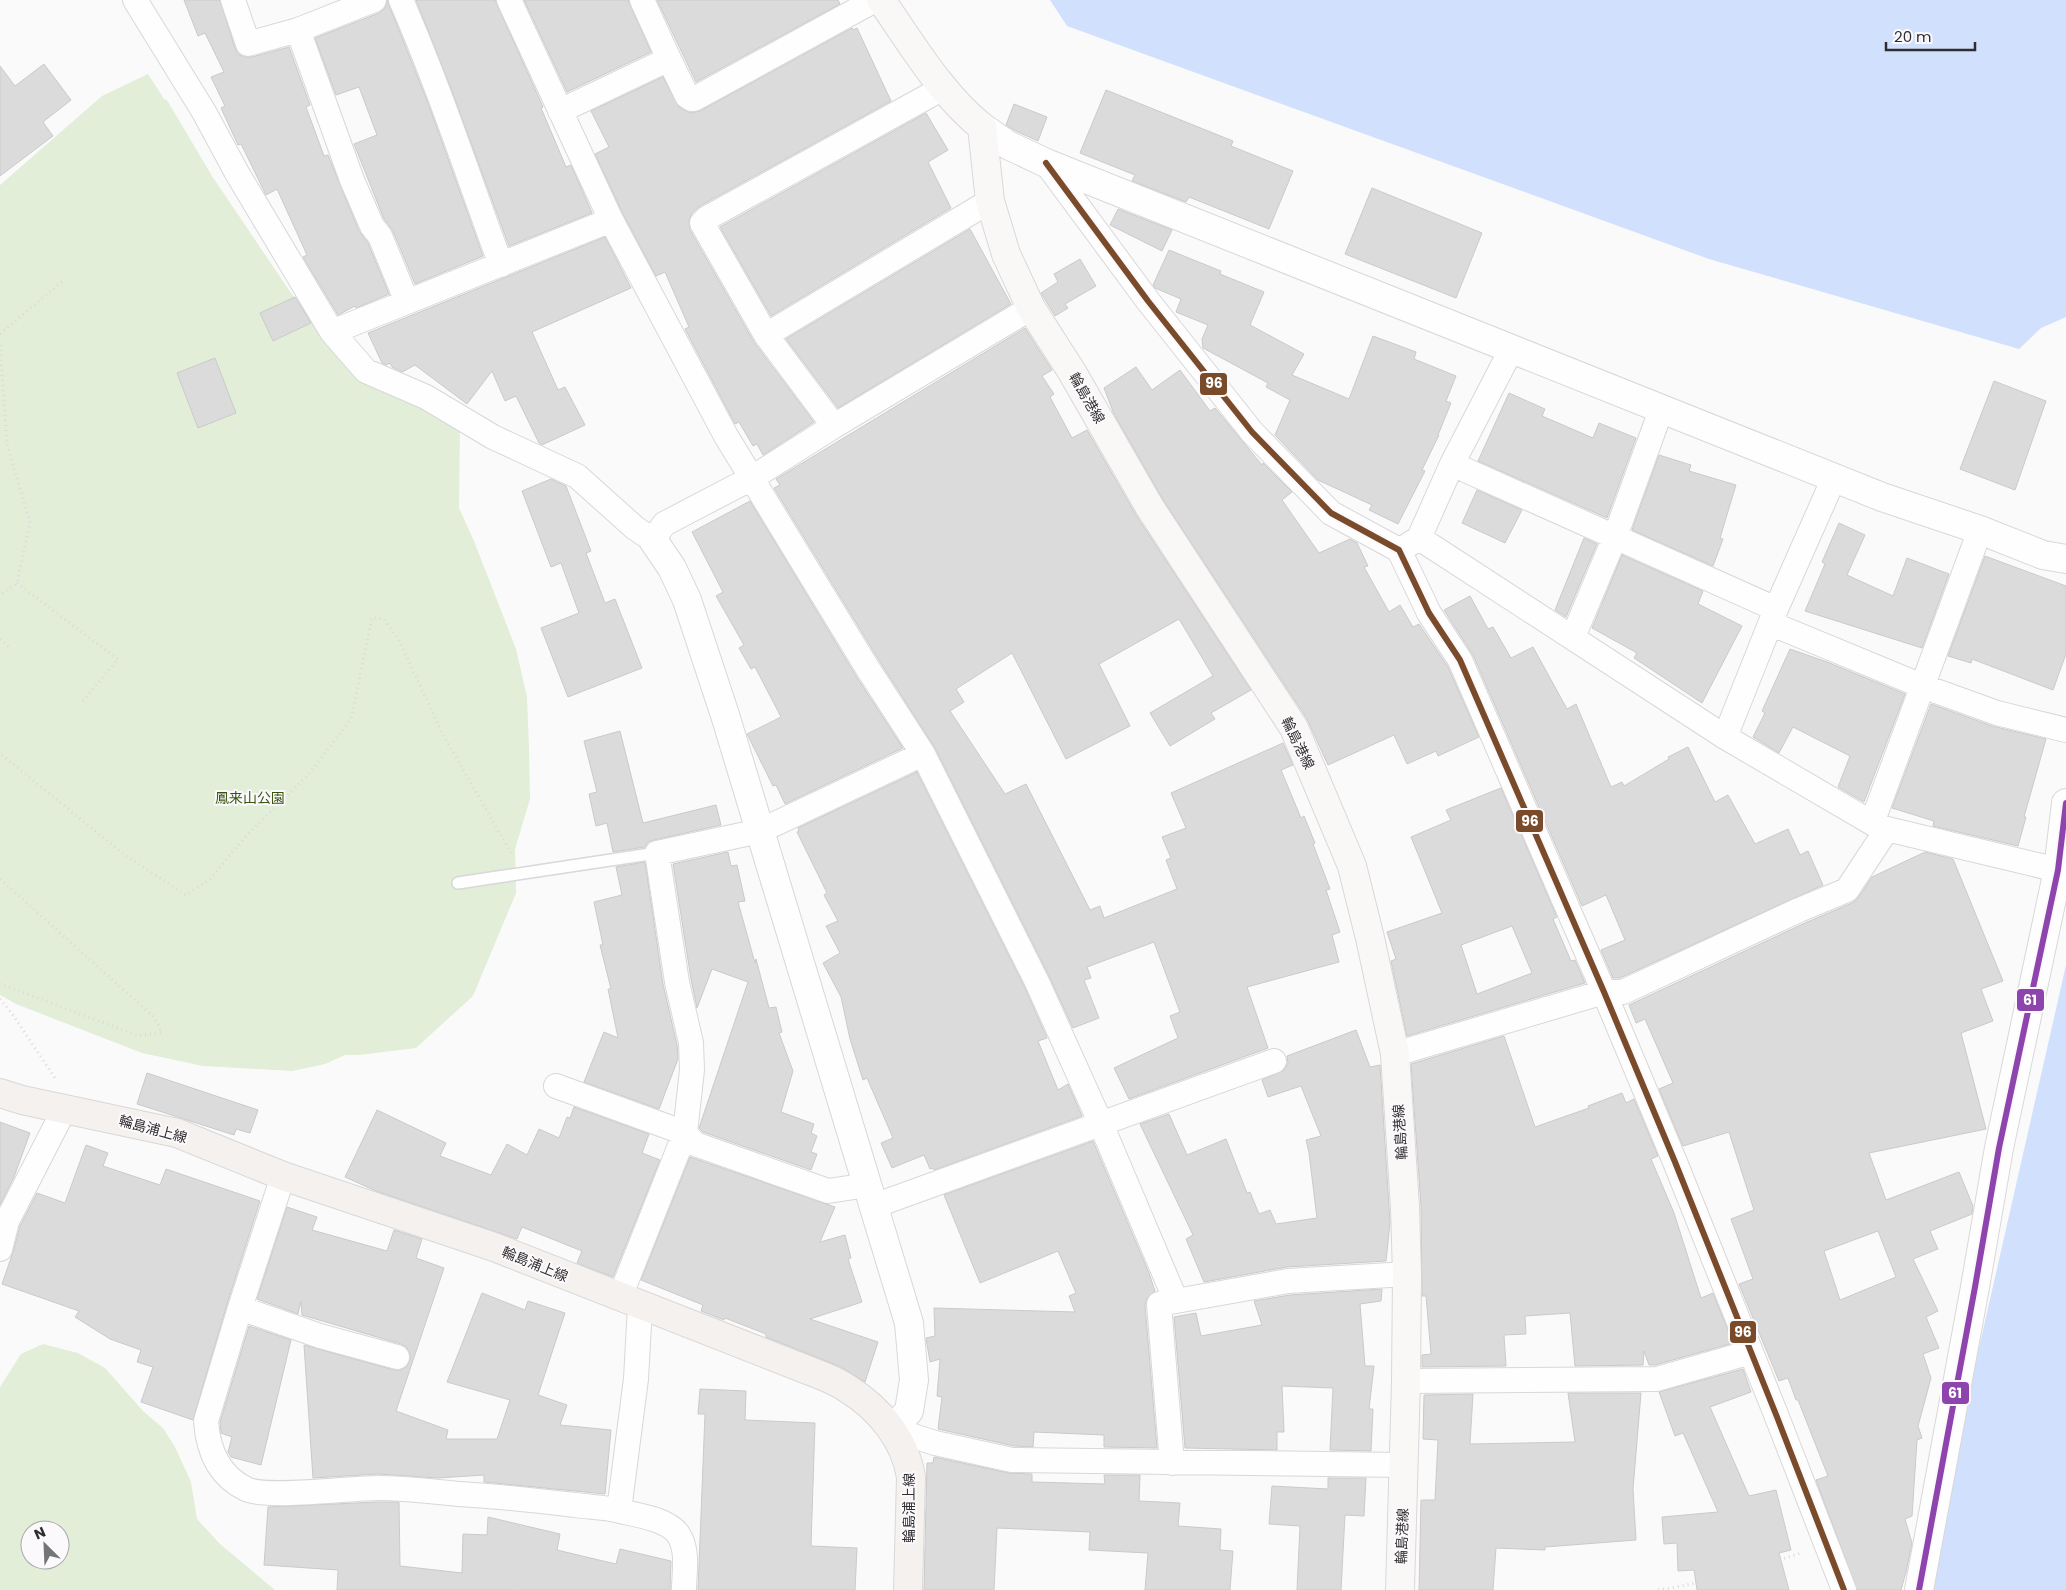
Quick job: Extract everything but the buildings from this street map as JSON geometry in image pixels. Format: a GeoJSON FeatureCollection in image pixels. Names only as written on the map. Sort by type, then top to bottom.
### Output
{"type":"FeatureCollection","features":[{"type":"Feature","properties":{"kind":"main road"},"geometry":{"type":"LineString","coordinates":[[881,0],[943,88],[962,111],[982,127]]}},
{"type":"Feature","properties":{"kind":"main road","name":"輪島港線"},"geometry":{"type":"LineString","coordinates":[[982,127],[990,200],[1006,254],[1031,308],[1072,372],[1149,506],[1294,728],[1352,866],[1395,1054],[1405,1207],[1407,1274],[1400,1590]]}},
{"type":"Feature","properties":{"kind":"main road","name":"輪島浦上線"},"geometry":{"type":"LineString","coordinates":[[0,1093],[22,1100],[177,1133],[283,1176],[494,1248],[810,1371],[848,1388],[866,1402],[892,1428],[909,1464],[911,1477],[908,1590]]}},
{"type":"Feature","properties":{"kind":"street"},"geometry":{"type":"LineString","coordinates":[[135,0],[204,112],[237,173],[332,332],[366,371],[426,397],[493,437],[577,476],[635,528],[653,540],[672,568],[687,600],[725,716],[909,1322],[914,1361],[914,1380],[909,1411],[892,1428],[935,1443],[1012,1460],[1404,1465]]}},
{"type":"Feature","properties":{"kind":"street"},"geometry":{"type":"LineString","coordinates":[[233,0],[248,44],[298,30],[322,10],[374,0]]}},
{"type":"Feature","properties":{"kind":"street"},"geometry":{"type":"LineString","coordinates":[[401,0],[423,50],[451,123],[470,182],[501,264]]}},
{"type":"Feature","properties":{"kind":"street"},"geometry":{"type":"LineString","coordinates":[[509,0],[611,220],[726,436],[923,754],[1037,982],[1101,1124],[1176,1301]]}},
{"type":"Feature","properties":{"kind":"street"},"geometry":{"type":"LineString","coordinates":[[642,0],[687,96],[691,99],[875,0]]}},
{"type":"Feature","properties":{"kind":"street"},"geometry":{"type":"LineString","coordinates":[[298,30],[352,180],[372,226],[380,236],[407,302]]}},
{"type":"Feature","properties":{"kind":"street"},"geometry":{"type":"LineString","coordinates":[[560,111],[669,59]]}},
{"type":"Feature","properties":{"kind":"street"},"geometry":{"type":"LineString","coordinates":[[834,426],[766,335],[703,228],[703,220],[943,88]]}},
{"type":"Feature","properties":{"kind":"street"},"geometry":{"type":"LineString","coordinates":[[982,127],[1008,145],[1046,163],[1661,410],[1882,497],[1980,530],[2043,555],[2066,559]]}},
{"type":"Feature","properties":{"kind":"street"},"geometry":{"type":"LineString","coordinates":[[1046,163],[1148,301],[1252,432],[1331,513],[1399,550],[1428,613],[1460,660],[1604,992],[1751,1352],[1844,1590]]}},
{"type":"Feature","properties":{"kind":"street"},"geometry":{"type":"LineString","coordinates":[[766,335],[990,200]]}},
{"type":"Feature","properties":{"kind":"street"},"geometry":{"type":"LineString","coordinates":[[332,332],[611,220]]}},
{"type":"Feature","properties":{"kind":"street"},"geometry":{"type":"LineString","coordinates":[[653,540],[664,524],[752,478],[834,426],[1031,308]]}},
{"type":"Feature","properties":{"kind":"street"},"geometry":{"type":"LineString","coordinates":[[1399,550],[1419,538],[1452,464],[1511,350]]}},
{"type":"Feature","properties":{"kind":"street"},"geometry":{"type":"LineString","coordinates":[[1573,637],[1615,537],[1661,410]]}},
{"type":"Feature","properties":{"kind":"street"},"geometry":{"type":"LineString","coordinates":[[1452,464],[1615,537],[1774,616],[1922,686],[1997,714],[2066,730]]}},
{"type":"Feature","properties":{"kind":"street"},"geometry":{"type":"LineString","coordinates":[[1725,737],[1774,616],[1834,478]]}},
{"type":"Feature","properties":{"kind":"street"},"geometry":{"type":"LineString","coordinates":[[1395,1054],[1604,992],[1623,992],[1799,910],[1847,890],[1880,826],[1922,686],[1980,530]]}},
{"type":"Feature","properties":{"kind":"street"},"geometry":{"type":"LineString","coordinates":[[1419,538],[1725,737],[1880,826],[2058,870]]}},
{"type":"Feature","properties":{"kind":"street"},"geometry":{"type":"LineString","coordinates":[[619,1510],[636,1379],[630,1302],[685,1133],[693,1058],[677,982],[657,852],[760,831],[923,754]]}},
{"type":"Feature","properties":{"kind":"street"},"geometry":{"type":"LineString","coordinates":[[1919,1590],[1999,1148],[2058,870],[2066,803]]}},
{"type":"Feature","properties":{"kind":"street"},"geometry":{"type":"LineString","coordinates":[[556,1086],[685,1133],[695,1144],[828,1191],[871,1195],[1101,1124],[1274,1061]]}},
{"type":"Feature","properties":{"kind":"street"},"geometry":{"type":"LineString","coordinates":[[0,1249],[7,1221],[64,1108]]}},
{"type":"Feature","properties":{"kind":"street"},"geometry":{"type":"LineString","coordinates":[[283,1176],[206,1421],[207,1438],[213,1454],[230,1479],[248,1490],[268,1493],[380,1488],[523,1499],[619,1510],[661,1522],[670,1526],[678,1534],[683,1545],[685,1560],[684,1590]]}},
{"type":"Feature","properties":{"kind":"street"},"geometry":{"type":"LineString","coordinates":[[1172,1463],[1159,1304],[1288,1281],[1407,1274]]}},
{"type":"Feature","properties":{"kind":"street"},"geometry":{"type":"LineString","coordinates":[[240,1308],[320,1336],[397,1357]]}},
{"type":"Feature","properties":{"kind":"street"},"geometry":{"type":"LineString","coordinates":[[1406,1381],[1658,1379],[1751,1352]]}},
{"type":"Feature","properties":{"kind":"lane"},"geometry":{"type":"LineString","coordinates":[[458,883],[657,852]]}},
{"type":"Feature","properties":{"kind":"path"},"geometry":{"type":"LineString","coordinates":[[0,334],[65,279]]}},
{"type":"Feature","properties":{"kind":"path"},"geometry":{"type":"LineString","coordinates":[[0,345],[7,444],[30,523],[16,583],[0,595]]}},
{"type":"Feature","properties":{"kind":"path"},"geometry":{"type":"LineString","coordinates":[[16,583],[118,659],[83,701]]}},
{"type":"Feature","properties":{"kind":"path"},"geometry":{"type":"LineString","coordinates":[[2,755],[126,856],[186,895],[210,879],[248,834],[308,774],[350,719],[372,618],[384,619],[399,640],[441,730],[523,873]]}},
{"type":"Feature","properties":{"kind":"path"},"geometry":{"type":"LineString","coordinates":[[0,639],[9,647]]}},
{"type":"Feature","properties":{"kind":"path"},"geometry":{"type":"LineString","coordinates":[[0,879],[154,1018],[162,1032],[139,1036],[0,984]]}},
{"type":"Feature","properties":{"kind":"path"},"geometry":{"type":"LineString","coordinates":[[0,999],[14,1015],[54,1073],[64,1108]]}},
{"type":"Feature","properties":{"kind":"path"},"geometry":{"type":"LineString","coordinates":[[515,1590],[523,1499]]}},
{"type":"Feature","properties":{"kind":"path"},"geometry":{"type":"LineString","coordinates":[[1658,1590],[1676,1588],[1760,1566],[1827,1544]]}},
{"type":"Feature","properties":{"kind":"green space","name":"鳳来山公園"},"geometry":{"type":"Polygon","coordinates":[[[148,74],[164,99],[167,100],[212,176],[291,293],[361,377],[460,425],[459,508],[474,541],[516,649],[527,697],[530,799],[515,849],[516,893],[473,996],[416,1048],[345,1055],[325,1064],[292,1071],[203,1066],[142,1053],[16,1004],[0,995],[0,185],[102,96],[148,74]]]}},
{"type":"Feature","properties":{"kind":"green space"},"geometry":{"type":"Polygon","coordinates":[[[43,1344],[78,1353],[105,1368],[144,1412],[163,1428],[175,1447],[191,1482],[197,1519],[220,1544],[275,1590],[0,1590],[0,1387],[21,1354],[43,1344]]]}},
{"type":"Feature","properties":{"kind":"water"},"geometry":{"type":"Polygon","coordinates":[[[1050,0],[2066,0],[2066,317],[2041,328],[2019,349],[1709,259],[1067,26],[1050,0]]]}},
{"type":"Feature","properties":{"kind":"water"},"geometry":{"type":"Polygon","coordinates":[[[2066,965],[2066,1590],[1929,1590],[1971,1383],[2066,965]]]}},
{"type":"Feature","properties":{"kind":"transit line","name":"96"},"geometry":{"type":"LineString","coordinates":[[1046,163],[1148,301],[1252,432],[1331,513],[1399,550],[1429,613],[1460,660],[1604,992],[1675,1162],[1844,1590]]}},
{"type":"Feature","properties":{"kind":"transit line","name":"61"},"geometry":{"type":"LineString","coordinates":[[1919,1590],[1999,1148],[2058,870],[2066,803]]}}]}
